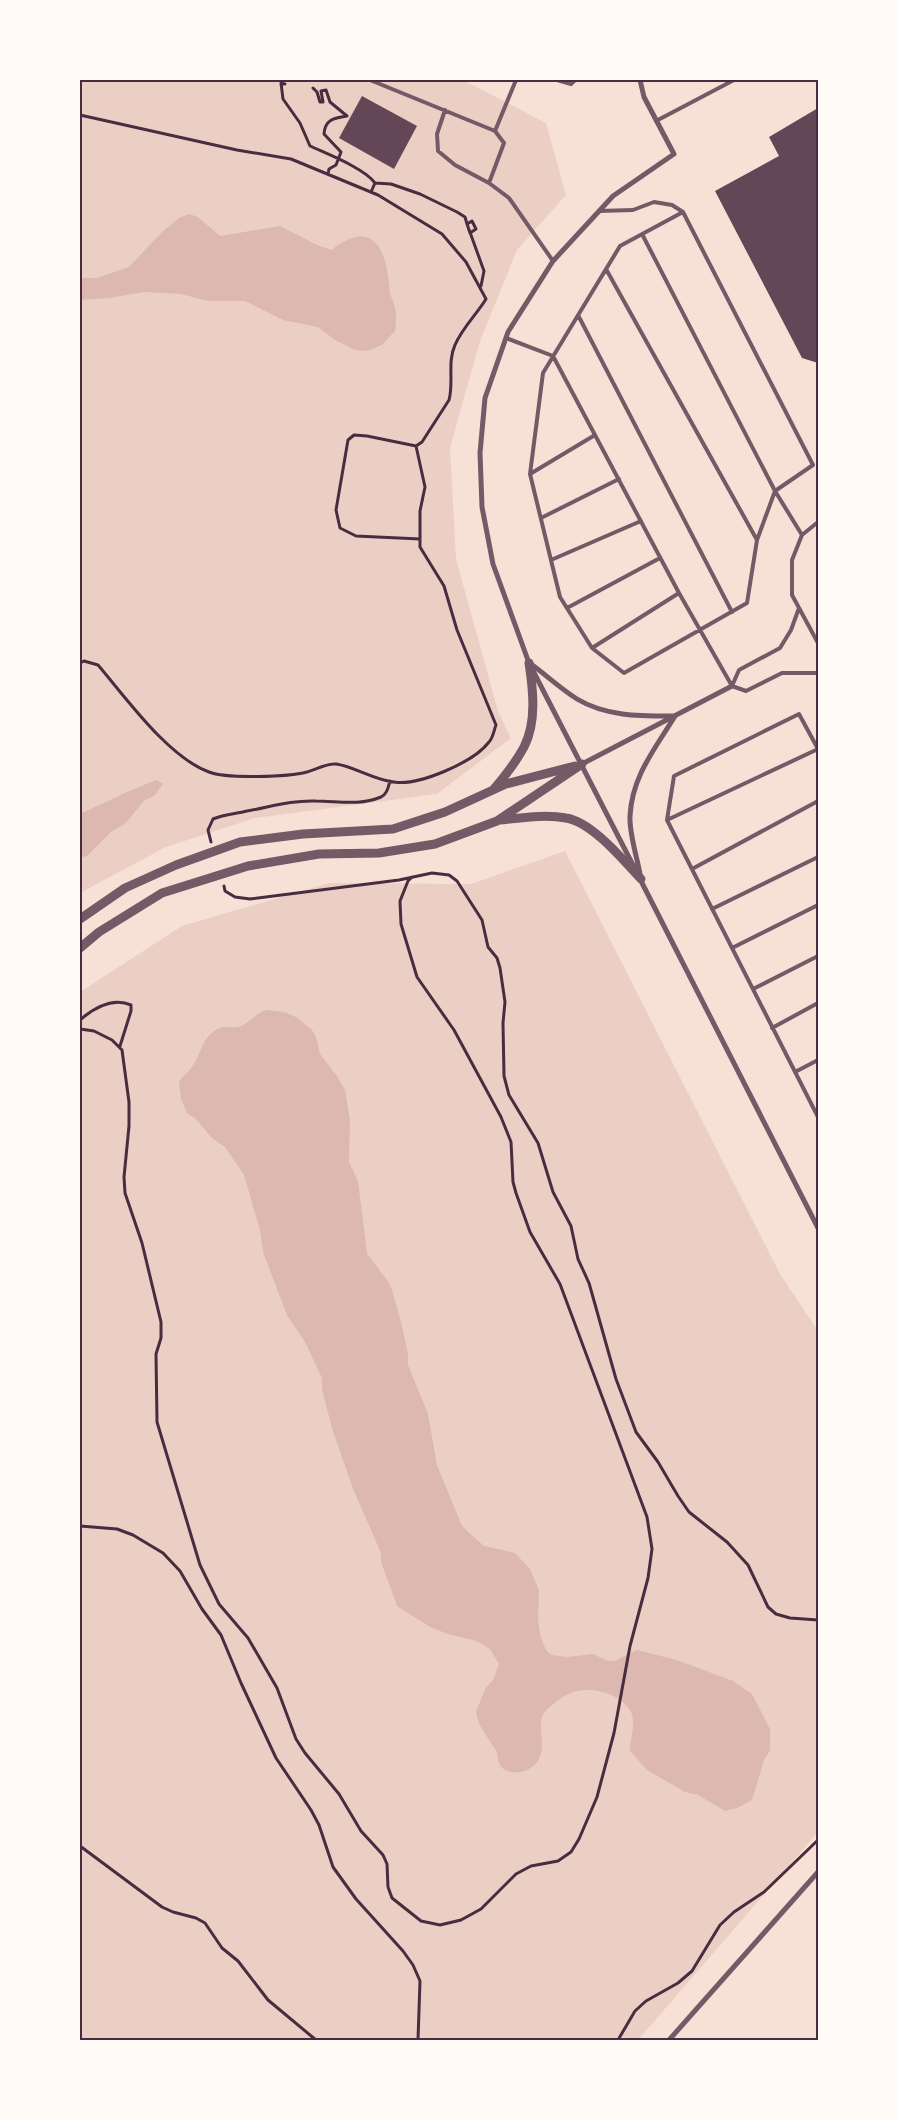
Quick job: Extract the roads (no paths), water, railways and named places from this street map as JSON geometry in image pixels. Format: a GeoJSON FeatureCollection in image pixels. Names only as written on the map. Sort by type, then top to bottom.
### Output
{"type":"FeatureCollection","features":[{"type":"Feature","properties":{"kind":"street"},"geometry":{"type":"LineString","coordinates":[[640,80],[644,96],[674,154],[613,196],[553,261],[506,338],[485,398],[480,453],[482,507],[493,564],[529,663],[818,1228]]}},
{"type":"Feature","properties":{"kind":"street"},"geometry":{"type":"LineString","coordinates":[[529,663],[578,700],[629,716],[675,716]]}},
{"type":"Feature","properties":{"kind":"street"},"geometry":{"type":"LineString","coordinates":[[493,790],[525,746],[534,695],[529,663]]}},
{"type":"Feature","properties":{"kind":"street"},"geometry":{"type":"LineString","coordinates":[[80,948],[99,932],[162,893],[220,874],[248,866],[320,854],[379,853],[435,844],[496,821],[582,764],[732,686]]}},
{"type":"Feature","properties":{"kind":"street"},"geometry":{"type":"LineString","coordinates":[[640,879],[630,818],[634,790],[642,766],[675,716]]}},
{"type":"Feature","properties":{"kind":"street"},"geometry":{"type":"LineString","coordinates":[[80,919],[125,888],[240,842],[303,834],[393,829],[445,812],[506,784],[582,764]]}},
{"type":"Feature","properties":{"kind":"street"},"geometry":{"type":"LineString","coordinates":[[496,821],[540,816],[568,818],[596,834],[640,879]]}},
{"type":"Feature","properties":{"kind":"street"},"geometry":{"type":"LineString","coordinates":[[669,2040],[818,1872]]}},
{"type":"Feature","properties":{"kind":"lane"},"geometry":{"type":"LineString","coordinates":[[291,82],[312,80]]}},
{"type":"Feature","properties":{"kind":"lane"},"geometry":{"type":"LineString","coordinates":[[370,80],[495,131],[504,143],[489,183]]}},
{"type":"Feature","properties":{"kind":"lane"},"geometry":{"type":"LineString","coordinates":[[495,131],[516,80]]}},
{"type":"Feature","properties":{"kind":"lane"},"geometry":{"type":"LineString","coordinates":[[557,80],[571,84],[575,80]]}},
{"type":"Feature","properties":{"kind":"lane"},"geometry":{"type":"LineString","coordinates":[[656,121],[734,80]]}},
{"type":"Feature","properties":{"kind":"lane"},"geometry":{"type":"LineString","coordinates":[[445,110],[438,134],[438,151],[455,165],[489,183],[510,198],[553,261]]}},
{"type":"Feature","properties":{"kind":"lane"},"geometry":{"type":"LineString","coordinates":[[600,210],[633,210],[654,202],[672,205],[683,212],[813,465],[774,491],[757,540],[747,604],[624,673],[592,648],[560,597],[530,474],[543,373],[620,246],[683,212]]}},
{"type":"Feature","properties":{"kind":"lane"},"geometry":{"type":"LineString","coordinates":[[642,234],[774,491],[802,535]]}},
{"type":"Feature","properties":{"kind":"lane"},"geometry":{"type":"LineString","coordinates":[[606,269],[757,540]]}},
{"type":"Feature","properties":{"kind":"lane"},"geometry":{"type":"LineString","coordinates":[[578,315],[732,612]]}},
{"type":"Feature","properties":{"kind":"lane"},"geometry":{"type":"LineString","coordinates":[[506,338],[553,356],[660,558],[732,686],[746,691],[782,672],[818,673]]}},
{"type":"Feature","properties":{"kind":"lane"},"geometry":{"type":"LineString","coordinates":[[530,474],[595,435]]}},
{"type":"Feature","properties":{"kind":"lane"},"geometry":{"type":"LineString","coordinates":[[541,518],[618,479]]}},
{"type":"Feature","properties":{"kind":"lane"},"geometry":{"type":"LineString","coordinates":[[551,560],[641,521]]}},
{"type":"Feature","properties":{"kind":"lane"},"geometry":{"type":"LineString","coordinates":[[818,522],[802,535],[792,560],[792,595],[818,643]]}},
{"type":"Feature","properties":{"kind":"lane"},"geometry":{"type":"LineString","coordinates":[[567,608],[660,558]]}},
{"type":"Feature","properties":{"kind":"lane"},"geometry":{"type":"LineString","coordinates":[[592,648],[679,593]]}},
{"type":"Feature","properties":{"kind":"lane"},"geometry":{"type":"LineString","coordinates":[[732,686],[739,670],[780,648],[791,630],[799,608]]}},
{"type":"Feature","properties":{"kind":"lane"},"geometry":{"type":"LineString","coordinates":[[667,820],[818,749],[799,714],[674,776],[667,820],[818,1115]]}},
{"type":"Feature","properties":{"kind":"lane"},"geometry":{"type":"LineString","coordinates":[[692,869],[818,801]]}},
{"type":"Feature","properties":{"kind":"lane"},"geometry":{"type":"LineString","coordinates":[[712,909],[818,857]]}},
{"type":"Feature","properties":{"kind":"lane"},"geometry":{"type":"LineString","coordinates":[[732,948],[818,905]]}},
{"type":"Feature","properties":{"kind":"lane"},"geometry":{"type":"LineString","coordinates":[[753,989],[818,956]]}},
{"type":"Feature","properties":{"kind":"lane"},"geometry":{"type":"LineString","coordinates":[[772,1028],[818,1003]]}},
{"type":"Feature","properties":{"kind":"lane"},"geometry":{"type":"LineString","coordinates":[[795,1072],[818,1060]]}}]}
